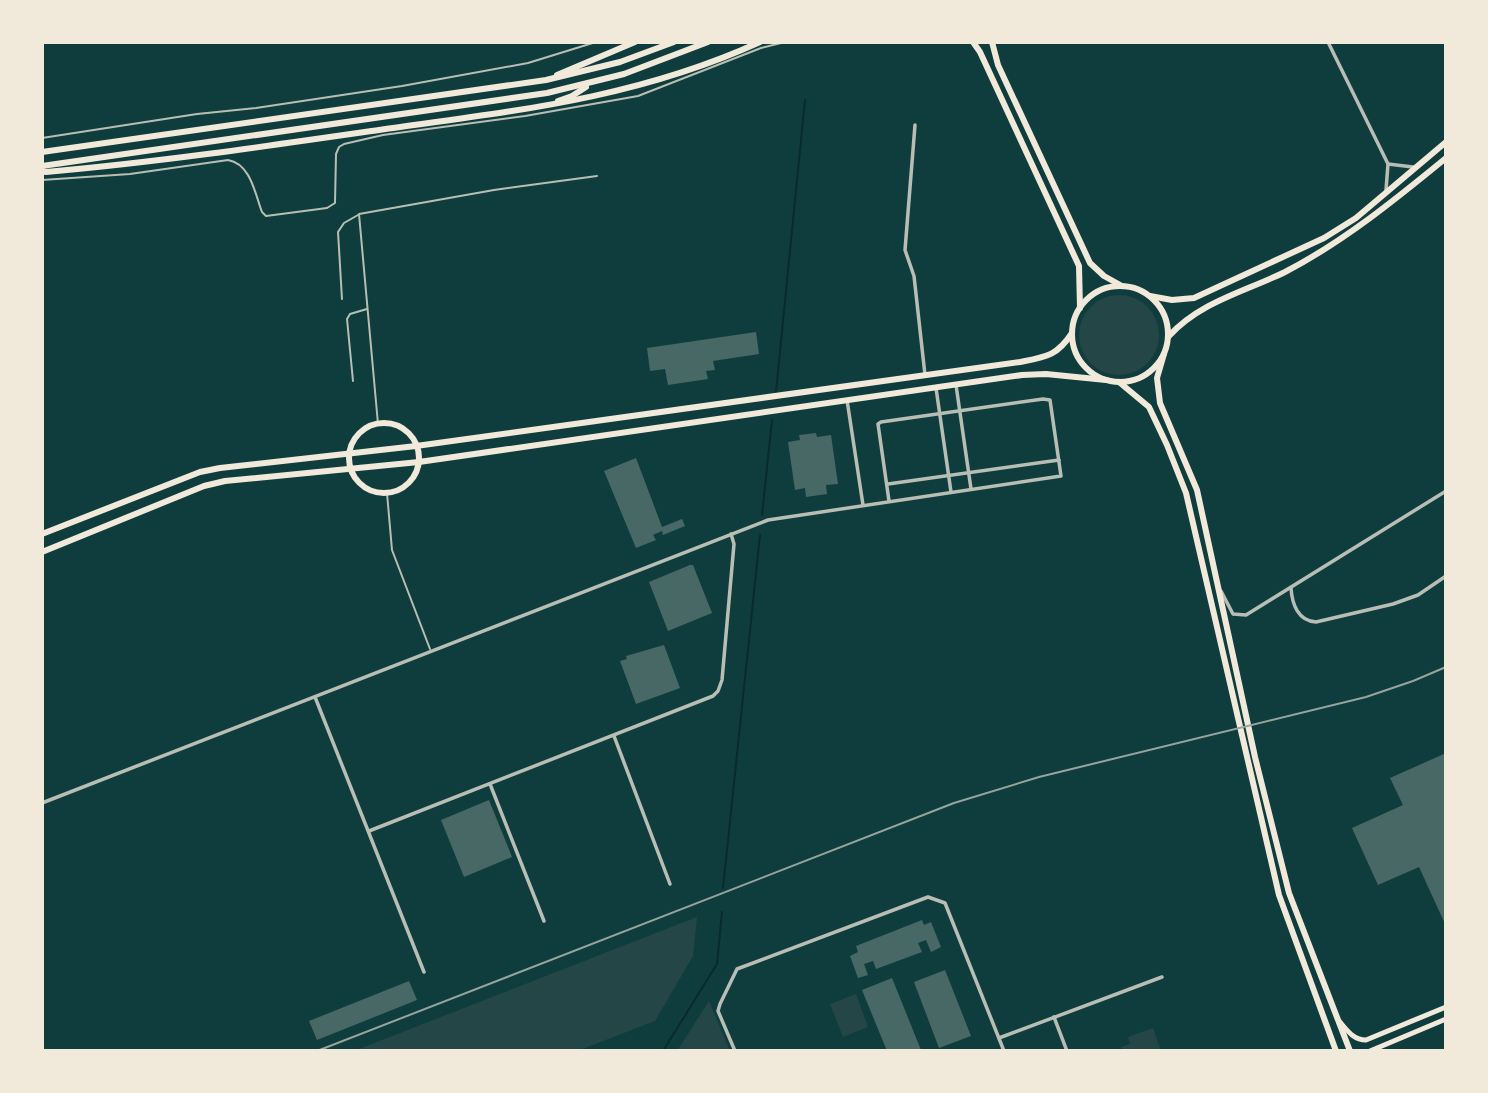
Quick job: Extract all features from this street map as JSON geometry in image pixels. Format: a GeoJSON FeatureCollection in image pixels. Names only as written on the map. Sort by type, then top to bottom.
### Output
{"type":"FeatureCollection","features":[{"type":"Feature","properties":{"kind":"main road"},"geometry":{"type":"LineString","coordinates":[[546,80],[635,42]]}},
{"type":"Feature","properties":{"kind":"main road"},"geometry":{"type":"LineString","coordinates":[[42,152],[546,80],[620,62],[674,42]]}},
{"type":"Feature","properties":{"kind":"main road"},"geometry":{"type":"LineString","coordinates":[[42,168],[497,101],[590,83],[655,64],[708,42]]}},
{"type":"Feature","properties":{"kind":"main road"},"geometry":{"type":"LineString","coordinates":[[42,168],[47,172],[142,164],[538,108],[628,89],[716,62],[760,42]]}},
{"type":"Feature","properties":{"kind":"main road"},"geometry":{"type":"LineString","coordinates":[[973,42],[1079,266],[1080,308]]}},
{"type":"Feature","properties":{"kind":"main road"},"geometry":{"type":"LineString","coordinates":[[992,42],[998,65],[1090,263],[1104,276],[1150,296],[1194,298],[1324,238],[1356,218],[1446,142]]}},
{"type":"Feature","properties":{"kind":"main road"},"geometry":{"type":"LineString","coordinates":[[538,108],[572,96],[590,83]]}},
{"type":"Feature","properties":{"kind":"main road"},"geometry":{"type":"LineString","coordinates":[[1169,336],[1193,313],[1285,272],[1332,244],[1446,158]]}},
{"type":"Feature","properties":{"kind":"main road"},"geometry":{"type":"LineString","coordinates":[[1107,380],[1085,367],[1073,345],[1073,324],[1080,308],[1091,296],[1106,288],[1123,286]]}},
{"type":"Feature","properties":{"kind":"main road"},"geometry":{"type":"LineString","coordinates":[[1150,296],[1164,314],[1169,336],[1157,378],[1160,403],[1197,490],[1255,757],[1289,893],[1350,1051]]}},
{"type":"Feature","properties":{"kind":"main road"},"geometry":{"type":"LineString","coordinates":[[42,534],[200,472],[220,468],[416,446],[1050,356],[1062,348],[1072,333]]}},
{"type":"Feature","properties":{"kind":"main road"},"geometry":{"type":"LineString","coordinates":[[42,552],[214,483],[419,463],[1022,375],[1046,374],[1130,381],[1151,372],[1164,354]]}},
{"type":"Feature","properties":{"kind":"main road"},"geometry":{"type":"LineString","coordinates":[[1119,382],[1149,407],[1180,475],[1279,895],[1336,1051]]}},
{"type":"Feature","properties":{"kind":"main road"},"geometry":{"type":"LineString","coordinates":[[378,424],[390,424],[411,436],[419,463],[408,483],[387,493],[365,488],[356,480],[351,470],[349,453],[352,443],[358,434],[378,424]]}},
{"type":"Feature","properties":{"kind":"main road"},"geometry":{"type":"LineString","coordinates":[[1337,1019],[1352,1036],[1366,1040],[1446,1007]]}},
{"type":"Feature","properties":{"kind":"main road"},"geometry":{"type":"LineString","coordinates":[[1370,1051],[1446,1018]]}},
{"type":"Feature","properties":{"kind":"street"},"geometry":{"type":"LineString","coordinates":[[1328,42],[1388,164],[1386,193]]}},
{"type":"Feature","properties":{"kind":"street"},"geometry":{"type":"LineString","coordinates":[[915,125],[905,250],[914,276],[925,375]]}},
{"type":"Feature","properties":{"kind":"street"},"geometry":{"type":"LineString","coordinates":[[1388,164],[1416,168]]}},
{"type":"Feature","properties":{"kind":"street"},"geometry":{"type":"LineString","coordinates":[[956,385],[971,489]]}},
{"type":"Feature","properties":{"kind":"street"},"geometry":{"type":"LineString","coordinates":[[936,388],[951,492]]}},
{"type":"Feature","properties":{"kind":"street"},"geometry":{"type":"LineString","coordinates":[[847,400],[863,505]]}},
{"type":"Feature","properties":{"kind":"street"},"geometry":{"type":"LineString","coordinates":[[42,803],[768,520],[1061,476],[1050,400],[878,424],[889,501]]}},
{"type":"Feature","properties":{"kind":"street"},"geometry":{"type":"LineString","coordinates":[[887,484],[1059,460]]}},
{"type":"Feature","properties":{"kind":"street"},"geometry":{"type":"LineString","coordinates":[[1218,583],[1233,614],[1246,615],[1446,491]]}},
{"type":"Feature","properties":{"kind":"street"},"geometry":{"type":"LineString","coordinates":[[369,831],[713,696],[722,680],[734,544],[730,534]]}},
{"type":"Feature","properties":{"kind":"street"},"geometry":{"type":"LineString","coordinates":[[1291,586],[1291,596],[1300,614],[1305,619],[1316,622],[1393,604],[1418,595],[1446,576]]}},
{"type":"Feature","properties":{"kind":"street"},"geometry":{"type":"LineString","coordinates":[[314,697],[424,972]]}},
{"type":"Feature","properties":{"kind":"street"},"geometry":{"type":"LineString","coordinates":[[614,736],[670,884]]}},
{"type":"Feature","properties":{"kind":"street"},"geometry":{"type":"LineString","coordinates":[[490,784],[544,921]]}},
{"type":"Feature","properties":{"kind":"street"},"geometry":{"type":"LineString","coordinates":[[735,1051],[718,1011],[737,969],[928,897],[945,903],[1004,1051]]}},
{"type":"Feature","properties":{"kind":"street"},"geometry":{"type":"LineString","coordinates":[[999,1038],[1162,977]]}},
{"type":"Feature","properties":{"kind":"street"},"geometry":{"type":"LineString","coordinates":[[1054,1017],[1067,1051]]}},
{"type":"Feature","properties":{"kind":"lane"},"geometry":{"type":"LineString","coordinates":[[42,138],[416,84],[528,64],[596,42]]}},
{"type":"Feature","properties":{"kind":"lane"},"geometry":{"type":"LineString","coordinates":[[42,180],[130,174],[228,160],[234,161],[248,173],[262,212],[266,216],[327,208],[335,202],[336,154],[344,144],[383,135],[525,116],[638,96],[761,48],[785,42]]}},
{"type":"Feature","properties":{"kind":"lane"},"geometry":{"type":"LineString","coordinates":[[342,299],[338,232],[344,223],[359,214],[494,190],[597,176]]}},
{"type":"Feature","properties":{"kind":"lane"},"geometry":{"type":"LineString","coordinates":[[359,214],[378,424]]}},
{"type":"Feature","properties":{"kind":"lane"},"geometry":{"type":"LineString","coordinates":[[353,381],[347,319],[350,314],[367,309]]}},
{"type":"Feature","properties":{"kind":"lane"},"geometry":{"type":"LineString","coordinates":[[387,493],[392,550],[431,651]]}},
{"type":"Feature","properties":{"kind":"shaded area"},"geometry":{"type":"Polygon","coordinates":[[[1119,295],[1134,298],[1147,307],[1156,320],[1159,335],[1156,350],[1147,363],[1134,372],[1119,375],[1104,372],[1091,363],[1082,350],[1079,335],[1082,320],[1091,307],[1104,298],[1119,295]]]}},
{"type":"Feature","properties":{"kind":"shaded area"},"geometry":{"type":"Polygon","coordinates":[[[697,917],[693,956],[655,1021],[577,1051],[354,1051],[697,917]]]}},
{"type":"Feature","properties":{"kind":"shaded area"},"geometry":{"type":"Polygon","coordinates":[[[856,994],[868,1027],[843,1037],[830,1004],[856,994]]]}},
{"type":"Feature","properties":{"kind":"shaded area"},"geometry":{"type":"Polygon","coordinates":[[[709,1001],[730,1051],[677,1051],[709,1001]]]}},
{"type":"Feature","properties":{"kind":"shaded area"},"geometry":{"type":"Polygon","coordinates":[[[1153,1028],[1161,1051],[1122,1051],[1121,1047],[1130,1044],[1128,1037],[1153,1028]]]}},
{"type":"Feature","properties":{"kind":"building"},"geometry":{"type":"Polygon","coordinates":[[[756,332],[759,354],[713,361],[715,370],[706,371],[708,379],[668,385],[665,369],[650,371],[647,348],[756,332]]]}},
{"type":"Feature","properties":{"kind":"building"},"geometry":{"type":"Polygon","coordinates":[[[816,433],[817,437],[831,435],[838,484],[826,485],[827,494],[806,497],[805,488],[795,490],[788,442],[800,440],[799,435],[816,433]]]}},
{"type":"Feature","properties":{"kind":"building"},"geometry":{"type":"Polygon","coordinates":[[[636,458],[662,527],[682,519],[685,526],[663,535],[662,531],[653,535],[656,540],[636,548],[604,471],[636,458]]]}},
{"type":"Feature","properties":{"kind":"building"},"geometry":{"type":"Polygon","coordinates":[[[693,565],[712,613],[668,631],[649,582],[693,565]]]}},
{"type":"Feature","properties":{"kind":"building"},"geometry":{"type":"Polygon","coordinates":[[[664,645],[680,688],[636,704],[620,661],[627,659],[626,656],[664,645]]]}},
{"type":"Feature","properties":{"kind":"building"},"geometry":{"type":"Polygon","coordinates":[[[1446,753],[1446,926],[1419,867],[1378,885],[1352,828],[1403,805],[1390,778],[1446,753]]]}},
{"type":"Feature","properties":{"kind":"building"},"geometry":{"type":"Polygon","coordinates":[[[489,800],[512,857],[464,877],[441,820],[489,800]]]}},
{"type":"Feature","properties":{"kind":"building"},"geometry":{"type":"Polygon","coordinates":[[[922,920],[924,925],[931,922],[941,947],[931,952],[926,940],[918,943],[922,952],[876,969],[873,961],[864,964],[868,975],[858,978],[850,956],[858,952],[856,946],[922,920]]]}},
{"type":"Feature","properties":{"kind":"building"},"geometry":{"type":"Polygon","coordinates":[[[945,970],[971,1036],[939,1048],[914,982],[945,970]]]}},
{"type":"Feature","properties":{"kind":"building"},"geometry":{"type":"Polygon","coordinates":[[[892,978],[921,1050],[887,1051],[862,990],[892,978]]]}},
{"type":"Feature","properties":{"kind":"building"},"geometry":{"type":"Polygon","coordinates":[[[409,981],[417,1000],[317,1040],[309,1021],[409,981]]]}},
{"type":"Feature","properties":{"kind":"waterway"},"geometry":{"type":"LineString","coordinates":[[776,392],[805,100]]}},
{"type":"Feature","properties":{"kind":"waterway"},"geometry":{"type":"LineString","coordinates":[[762,515],[772,420]]}},
{"type":"Feature","properties":{"kind":"waterway"},"geometry":{"type":"LineString","coordinates":[[723,888],[760,535]]}},
{"type":"Feature","properties":{"kind":"waterway"},"geometry":{"type":"LineString","coordinates":[[663,1051],[717,964],[722,912]]}},
{"type":"Feature","properties":{"kind":"railway"},"geometry":{"type":"LineString","coordinates":[[317,1051],[954,803],[1039,777],[1366,697],[1446,667]]}}]}
